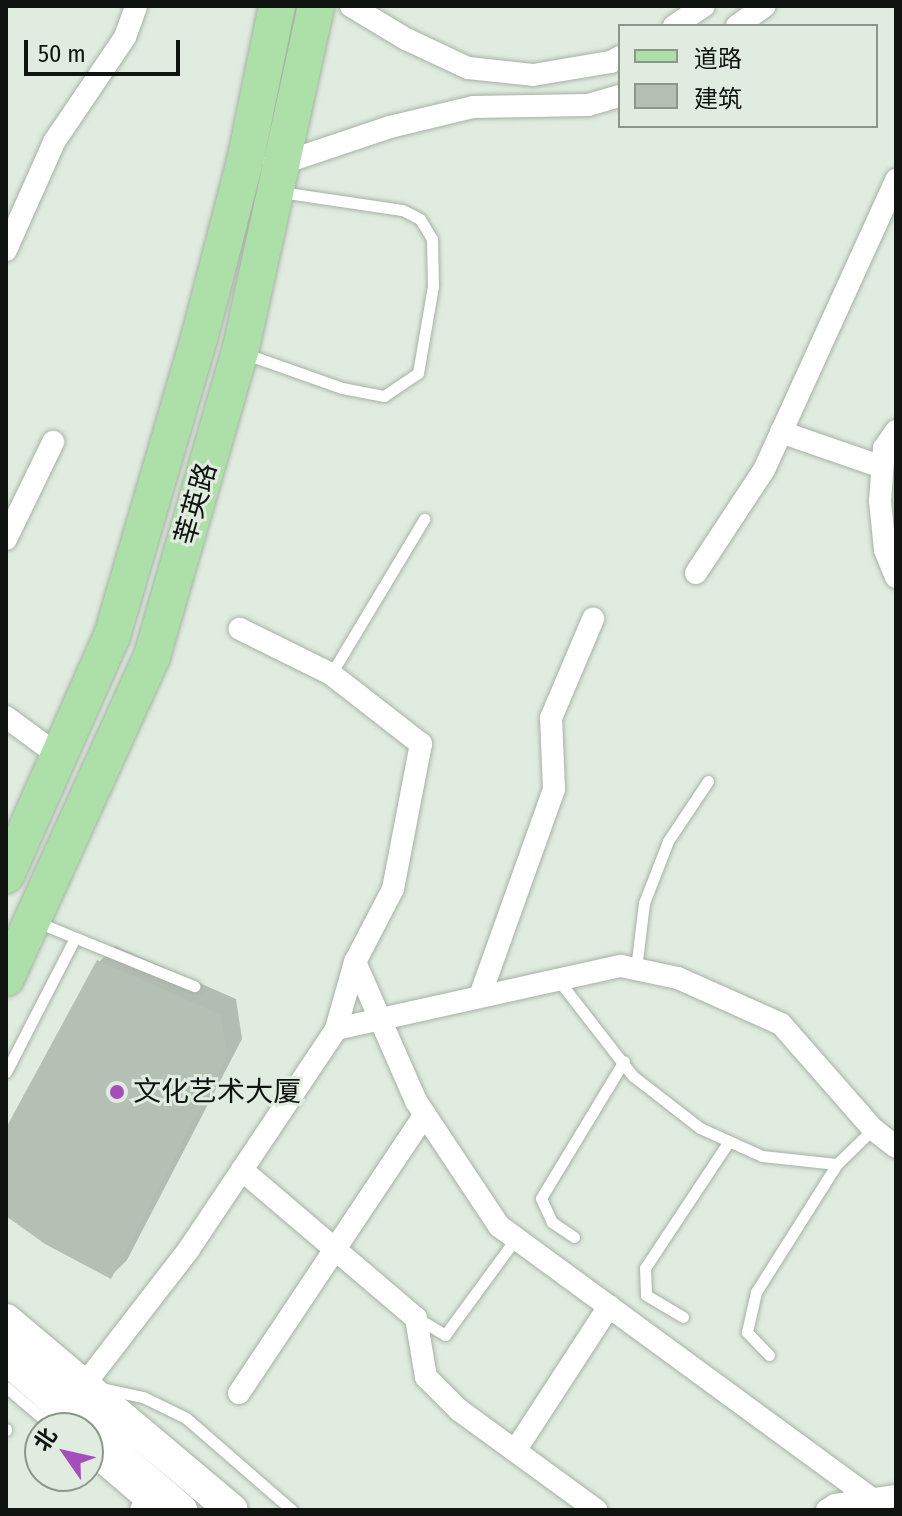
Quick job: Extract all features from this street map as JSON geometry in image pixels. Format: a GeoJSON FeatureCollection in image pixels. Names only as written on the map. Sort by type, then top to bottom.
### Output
{"type":"FeatureCollection","features":[{"type":"Feature","properties":{"kind":"main road","name":"莘英路"},"geometry":{"type":"LineString","coordinates":[[6,978],[152,656],[240,352],[267,170],[277,6]]}},
{"type":"Feature","properties":{"kind":"main road","name":"莘英路"},"geometry":{"type":"LineString","coordinates":[[6,875],[112,636],[200,335],[267,170],[316,6]]}},
{"type":"Feature","properties":{"kind":"main road"},"geometry":{"type":"LineString","coordinates":[[6,1320],[232,1510]]}},
{"type":"Feature","properties":{"kind":"main road"},"geometry":{"type":"LineString","coordinates":[[6,1358],[68,1412]]}},
{"type":"Feature","properties":{"kind":"main road"},"geometry":{"type":"LineString","coordinates":[[104,1450],[147,1503],[181,1510]]}},
{"type":"Feature","properties":{"kind":"street"},"geometry":{"type":"LineString","coordinates":[[6,250],[54,142],[125,37],[136,6]]}},
{"type":"Feature","properties":{"kind":"street"},"geometry":{"type":"LineString","coordinates":[[351,6],[406,39],[468,68],[533,75],[611,62],[618,58]]}},
{"type":"Feature","properties":{"kind":"street"},"geometry":{"type":"LineString","coordinates":[[677,24],[704,6]]}},
{"type":"Feature","properties":{"kind":"street"},"geometry":{"type":"LineString","coordinates":[[740,24],[765,6]]}},
{"type":"Feature","properties":{"kind":"street"},"geometry":{"type":"LineString","coordinates":[[267,170],[390,127],[473,107],[588,105],[618,97]]}},
{"type":"Feature","properties":{"kind":"street"},"geometry":{"type":"LineString","coordinates":[[696,573],[764,470],[896,180]]}},
{"type":"Feature","properties":{"kind":"street"},"geometry":{"type":"LineString","coordinates":[[896,431],[884,448],[880,501],[885,550],[896,577]]}},
{"type":"Feature","properties":{"kind":"street"},"geometry":{"type":"LineString","coordinates":[[781,432],[882,467]]}},
{"type":"Feature","properties":{"kind":"street"},"geometry":{"type":"LineString","coordinates":[[6,539],[53,442]]}},
{"type":"Feature","properties":{"kind":"street"},"geometry":{"type":"LineString","coordinates":[[480,996],[554,789],[551,718],[593,619]]}},
{"type":"Feature","properties":{"kind":"street"},"geometry":{"type":"LineString","coordinates":[[84,1385],[189,1249],[336,1029],[355,962],[393,889],[421,744],[331,674],[240,629]]}},
{"type":"Feature","properties":{"kind":"street"},"geometry":{"type":"LineString","coordinates":[[6,717],[59,756]]}},
{"type":"Feature","properties":{"kind":"street"},"geometry":{"type":"LineString","coordinates":[[355,962],[425,1114],[499,1226],[873,1500]]}},
{"type":"Feature","properties":{"kind":"street"},"geometry":{"type":"LineString","coordinates":[[336,1029],[621,966],[636,969],[678,978],[781,1024],[873,1129],[896,1147]]}},
{"type":"Feature","properties":{"kind":"street"},"geometry":{"type":"LineString","coordinates":[[239,1393],[425,1114]]}},
{"type":"Feature","properties":{"kind":"street"},"geometry":{"type":"LineString","coordinates":[[242,1170],[416,1318],[426,1377],[459,1410],[596,1510]]}},
{"type":"Feature","properties":{"kind":"street"},"geometry":{"type":"LineString","coordinates":[[515,1451],[609,1306]]}},
{"type":"Feature","properties":{"kind":"street"},"geometry":{"type":"LineString","coordinates":[[827,1510],[835,1505],[896,1496]]}},
{"type":"Feature","properties":{"kind":"lane"},"geometry":{"type":"LineString","coordinates":[[240,352],[342,388],[384,396],[418,373],[433,286],[432,239],[420,219],[402,210],[267,170]]}},
{"type":"Feature","properties":{"kind":"lane"},"geometry":{"type":"LineString","coordinates":[[331,674],[424,519]]}},
{"type":"Feature","properties":{"kind":"lane"},"geometry":{"type":"LineString","coordinates":[[636,969],[644,903],[663,853],[708,781]]}},
{"type":"Feature","properties":{"kind":"lane"},"geometry":{"type":"LineString","coordinates":[[33,921],[194,986]]}},
{"type":"Feature","properties":{"kind":"lane"},"geometry":{"type":"LineString","coordinates":[[6,1072],[75,938]]}},
{"type":"Feature","properties":{"kind":"lane"},"geometry":{"type":"LineString","coordinates":[[559,981],[633,1076],[700,1128],[762,1156],[837,1164]]}},
{"type":"Feature","properties":{"kind":"lane"},"geometry":{"type":"LineString","coordinates":[[574,1237],[552,1222],[541,1198],[624,1061]]}},
{"type":"Feature","properties":{"kind":"lane"},"geometry":{"type":"LineString","coordinates":[[769,1355],[747,1332],[756,1292],[837,1164],[873,1129]]}},
{"type":"Feature","properties":{"kind":"lane"},"geometry":{"type":"LineString","coordinates":[[683,1317],[646,1295],[645,1268],[729,1141]]}},
{"type":"Feature","properties":{"kind":"lane"},"geometry":{"type":"LineString","coordinates":[[416,1318],[445,1335],[516,1238]]}},
{"type":"Feature","properties":{"kind":"lane"},"geometry":{"type":"LineString","coordinates":[[84,1385],[143,1397],[186,1418],[292,1510]]}},
{"type":"Feature","properties":{"kind":"lane"},"geometry":{"type":"LineString","coordinates":[[6,1387],[35,1412]]}},
{"type":"Feature","properties":{"kind":"lane"},"geometry":{"type":"LineString","coordinates":[[104,1469],[147,1503]]}},
{"type":"Feature","properties":{"kind":"building","name":"文化艺术大厦"},"geometry":{"type":"Polygon","coordinates":[[[97,960],[221,1015],[227,1057],[111,1279],[45,1244],[6,1216],[6,1128],[97,960]]]}},
{"type":"Feature","properties":{"kind":"place","name":"文化艺术大厦"},"geometry":{"type":"Point","coordinates":[117,1092]}}]}
